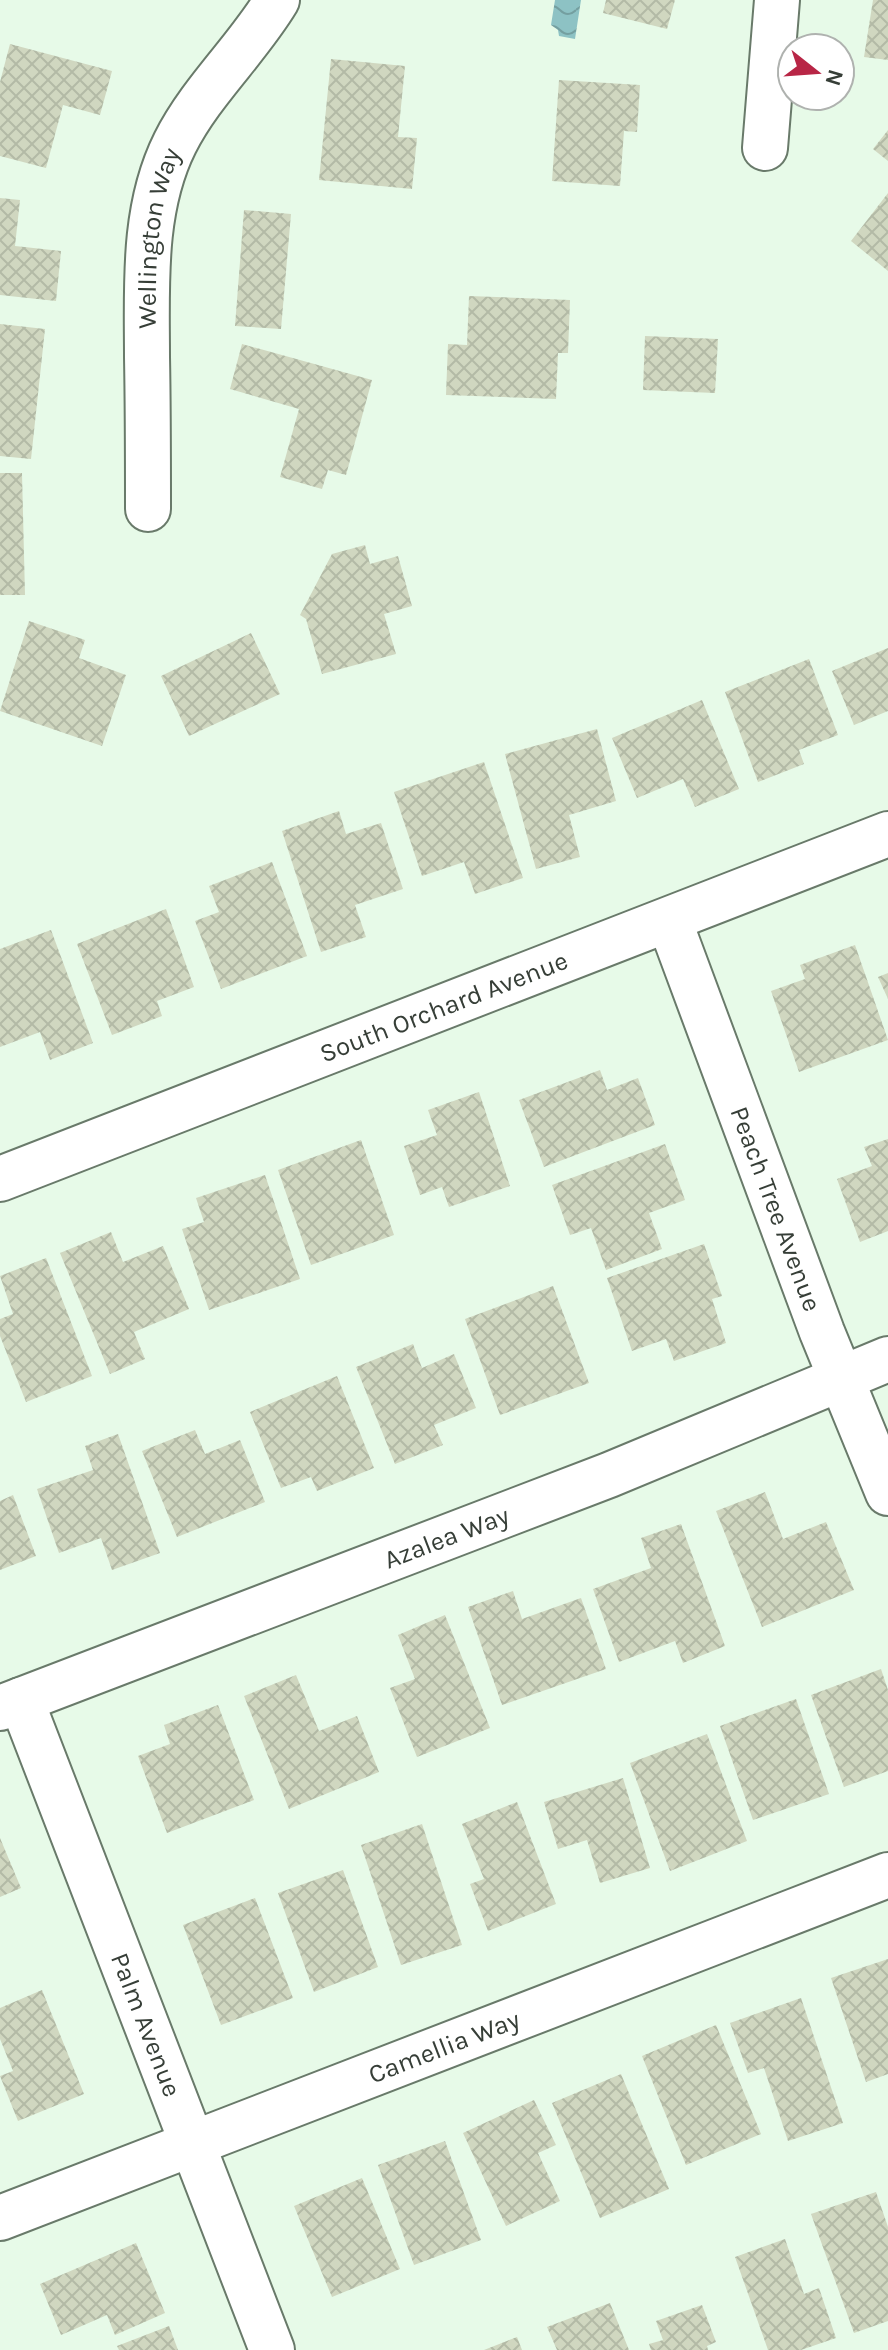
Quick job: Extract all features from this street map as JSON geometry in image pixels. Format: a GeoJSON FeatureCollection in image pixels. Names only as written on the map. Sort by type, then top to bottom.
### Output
{"type":"FeatureCollection","features":[{"type":"Feature","properties":{"kind":"street","name":"Wellington Way"},"geometry":{"type":"LineString","coordinates":[[148,509],[147,266],[156,195],[175,143],[205,98],[264,23],[277,0]]}},
{"type":"Feature","properties":{"kind":"street"},"geometry":{"type":"LineString","coordinates":[[765,148],[777,0]]}},
{"type":"Feature","properties":{"kind":"street","name":"South Orchard Avenue"},"geometry":{"type":"LineString","coordinates":[[0,1179],[888,834]]}},
{"type":"Feature","properties":{"kind":"street","name":"Peach Tree Avenue"},"geometry":{"type":"LineString","coordinates":[[669,920],[822,1332],[888,1493]]}},
{"type":"Feature","properties":{"kind":"street","name":"Azalea Way"},"geometry":{"type":"LineString","coordinates":[[10,1704],[609,1475],[888,1359]]}},
{"type":"Feature","properties":{"kind":"street","name":"Palm Avenue"},"geometry":{"type":"LineString","coordinates":[[10,1704],[193,2144],[272,2350]]}},
{"type":"Feature","properties":{"kind":"street","name":"Camellia Way"},"geometry":{"type":"LineString","coordinates":[[0,2218],[888,1875]]}},
{"type":"Feature","properties":{"kind":"water"},"geometry":{"type":"Polygon","coordinates":[[[555,0],[581,0],[575,39],[559,36],[558,30],[551,25],[555,0]]]}},
{"type":"Feature","properties":{"kind":"building"},"geometry":{"type":"Polygon","coordinates":[[[606,0],[675,0],[667,29],[603,13],[606,0]]]}},
{"type":"Feature","properties":{"kind":"building"},"geometry":{"type":"Polygon","coordinates":[[[873,0],[888,0],[888,60],[864,57],[873,0]]]}},
{"type":"Feature","properties":{"kind":"building"},"geometry":{"type":"Polygon","coordinates":[[[10,44],[112,71],[100,115],[63,105],[46,168],[0,156],[0,82],[10,44]]]}},
{"type":"Feature","properties":{"kind":"building"},"geometry":{"type":"Polygon","coordinates":[[[331,59],[405,66],[398,137],[417,138],[412,189],[319,180],[331,59]]]}},
{"type":"Feature","properties":{"kind":"building"},"geometry":{"type":"Polygon","coordinates":[[[559,80],[640,85],[637,132],[624,131],[620,186],[552,181],[559,80]]]}},
{"type":"Feature","properties":{"kind":"building"},"geometry":{"type":"Polygon","coordinates":[[[888,130],[888,161],[873,149],[888,130]]]}},
{"type":"Feature","properties":{"kind":"building"},"geometry":{"type":"Polygon","coordinates":[[[888,193],[888,271],[851,241],[888,193]]]}},
{"type":"Feature","properties":{"kind":"building"},"geometry":{"type":"Polygon","coordinates":[[[0,198],[20,200],[15,246],[61,251],[56,301],[0,295],[0,198]]]}},
{"type":"Feature","properties":{"kind":"building"},"geometry":{"type":"Polygon","coordinates":[[[244,210],[291,214],[281,329],[235,326],[244,210]]]}},
{"type":"Feature","properties":{"kind":"building"},"geometry":{"type":"Polygon","coordinates":[[[469,296],[570,300],[568,353],[558,353],[556,399],[446,395],[448,344],[467,345],[469,296]]]}},
{"type":"Feature","properties":{"kind":"building"},"geometry":{"type":"Polygon","coordinates":[[[0,324],[45,329],[31,459],[0,456],[0,324]]]}},
{"type":"Feature","properties":{"kind":"building"},"geometry":{"type":"Polygon","coordinates":[[[645,336],[718,339],[715,393],[643,390],[645,336]]]}},
{"type":"Feature","properties":{"kind":"building"},"geometry":{"type":"Polygon","coordinates":[[[242,344],[372,380],[346,475],[328,470],[322,489],[280,477],[299,409],[230,389],[242,344]]]}},
{"type":"Feature","properties":{"kind":"building"},"geometry":{"type":"Polygon","coordinates":[[[0,473],[22,473],[25,595],[0,595],[0,473]]]}},
{"type":"Feature","properties":{"kind":"building"},"geometry":{"type":"Polygon","coordinates":[[[365,545],[370,564],[398,556],[412,606],[384,614],[396,654],[322,674],[306,619],[300,615],[332,554],[365,545]]]}},
{"type":"Feature","properties":{"kind":"building"},"geometry":{"type":"Polygon","coordinates":[[[29,621],[85,640],[79,658],[126,675],[102,746],[0,711],[29,621]]]}},
{"type":"Feature","properties":{"kind":"building"},"geometry":{"type":"Polygon","coordinates":[[[251,633],[280,694],[189,736],[161,676],[251,633]]]}},
{"type":"Feature","properties":{"kind":"building"},"geometry":{"type":"Polygon","coordinates":[[[888,648],[888,711],[854,725],[832,671],[888,648]]]}},
{"type":"Feature","properties":{"kind":"building"},"geometry":{"type":"Polygon","coordinates":[[[809,659],[838,735],[799,750],[804,764],[758,782],[725,692],[809,659]]]}},
{"type":"Feature","properties":{"kind":"building"},"geometry":{"type":"Polygon","coordinates":[[[702,700],[739,789],[695,807],[683,779],[637,798],[612,738],[702,700]]]}},
{"type":"Feature","properties":{"kind":"building"},"geometry":{"type":"Polygon","coordinates":[[[597,729],[616,801],[569,815],[580,857],[536,869],[505,754],[597,729]]]}},
{"type":"Feature","properties":{"kind":"building"},"geometry":{"type":"Polygon","coordinates":[[[484,762],[523,878],[475,894],[464,862],[422,876],[394,792],[484,762]]]}},
{"type":"Feature","properties":{"kind":"building"},"geometry":{"type":"Polygon","coordinates":[[[339,811],[346,834],[381,823],[403,889],[355,905],[366,937],[321,952],[282,831],[339,811]]]}},
{"type":"Feature","properties":{"kind":"building"},"geometry":{"type":"Polygon","coordinates":[[[272,862],[307,956],[221,989],[195,921],[219,912],[209,886],[272,862]]]}},
{"type":"Feature","properties":{"kind":"building"},"geometry":{"type":"Polygon","coordinates":[[[166,909],[194,987],[157,1001],[162,1016],[112,1035],[77,944],[166,909]]]}},
{"type":"Feature","properties":{"kind":"building"},"geometry":{"type":"Polygon","coordinates":[[[51,930],[93,1043],[50,1060],[40,1032],[0,1047],[0,949],[51,930]]]}},
{"type":"Feature","properties":{"kind":"building"},"geometry":{"type":"Polygon","coordinates":[[[855,945],[888,1040],[799,1072],[771,991],[805,979],[800,965],[855,945]]]}},
{"type":"Feature","properties":{"kind":"building"},"geometry":{"type":"Polygon","coordinates":[[[888,973],[888,999],[878,977],[888,973]]]}},
{"type":"Feature","properties":{"kind":"building"},"geometry":{"type":"Polygon","coordinates":[[[600,1070],[607,1090],[638,1078],[655,1125],[544,1167],[519,1100],[600,1070]]]}},
{"type":"Feature","properties":{"kind":"building"},"geometry":{"type":"Polygon","coordinates":[[[479,1092],[510,1186],[449,1207],[442,1187],[420,1195],[404,1146],[437,1135],[428,1110],[479,1092]]]}},
{"type":"Feature","properties":{"kind":"building"},"geometry":{"type":"Polygon","coordinates":[[[888,1139],[888,1231],[860,1242],[837,1179],[872,1166],[864,1147],[888,1139]]]}},
{"type":"Feature","properties":{"kind":"building"},"geometry":{"type":"Polygon","coordinates":[[[361,1140],[394,1235],[311,1265],[278,1170],[361,1140]]]}},
{"type":"Feature","properties":{"kind":"building"},"geometry":{"type":"Polygon","coordinates":[[[665,1144],[685,1200],[649,1213],[662,1249],[606,1270],[591,1228],[570,1235],[552,1185],[665,1144]]]}},
{"type":"Feature","properties":{"kind":"building"},"geometry":{"type":"Polygon","coordinates":[[[265,1175],[300,1279],[209,1310],[182,1229],[204,1222],[196,1198],[265,1175]]]}},
{"type":"Feature","properties":{"kind":"building"},"geometry":{"type":"Polygon","coordinates":[[[111,1232],[123,1262],[163,1246],[189,1309],[134,1332],[145,1359],[110,1374],[60,1253],[111,1232]]]}},
{"type":"Feature","properties":{"kind":"building"},"geometry":{"type":"Polygon","coordinates":[[[704,1244],[722,1296],[712,1299],[726,1343],[674,1361],[666,1339],[632,1351],[607,1278],[704,1244]]]}},
{"type":"Feature","properties":{"kind":"building"},"geometry":{"type":"Polygon","coordinates":[[[46,1258],[92,1376],[26,1402],[0,1336],[0,1319],[13,1314],[0,1276],[46,1258]]]}},
{"type":"Feature","properties":{"kind":"building"},"geometry":{"type":"Polygon","coordinates":[[[553,1286],[589,1383],[500,1415],[465,1319],[553,1286]]]}},
{"type":"Feature","properties":{"kind":"building"},"geometry":{"type":"Polygon","coordinates":[[[413,1344],[422,1368],[454,1354],[476,1408],[434,1425],[443,1445],[395,1464],[356,1367],[413,1344]]]}},
{"type":"Feature","properties":{"kind":"building"},"geometry":{"type":"Polygon","coordinates":[[[337,1376],[374,1468],[317,1491],[311,1477],[281,1488],[250,1412],[337,1376]]]}},
{"type":"Feature","properties":{"kind":"building"},"geometry":{"type":"Polygon","coordinates":[[[195,1430],[205,1454],[240,1440],[265,1502],[177,1537],[142,1451],[195,1430]]]}},
{"type":"Feature","properties":{"kind":"building"},"geometry":{"type":"Polygon","coordinates":[[[118,1434],[160,1553],[112,1570],[101,1538],[59,1553],[37,1489],[93,1470],[85,1446],[118,1434]]]}},
{"type":"Feature","properties":{"kind":"building"},"geometry":{"type":"Polygon","coordinates":[[[765,1492],[783,1539],[826,1522],[854,1590],[762,1627],[716,1511],[765,1492]]]}},
{"type":"Feature","properties":{"kind":"building"},"geometry":{"type":"Polygon","coordinates":[[[13,1495],[36,1556],[0,1570],[0,1501],[13,1495]]]}},
{"type":"Feature","properties":{"kind":"building"},"geometry":{"type":"Polygon","coordinates":[[[681,1524],[725,1646],[683,1663],[675,1641],[619,1662],[593,1589],[651,1568],[641,1538],[681,1524]]]}},
{"type":"Feature","properties":{"kind":"building"},"geometry":{"type":"Polygon","coordinates":[[[513,1591],[522,1619],[581,1598],[606,1669],[502,1705],[468,1607],[513,1591]]]}},
{"type":"Feature","properties":{"kind":"building"},"geometry":{"type":"Polygon","coordinates":[[[445,1615],[490,1728],[417,1757],[390,1688],[415,1679],[398,1635],[445,1615]]]}},
{"type":"Feature","properties":{"kind":"building"},"geometry":{"type":"Polygon","coordinates":[[[881,1669],[888,1690],[888,1771],[844,1787],[811,1695],[881,1669]]]}},
{"type":"Feature","properties":{"kind":"building"},"geometry":{"type":"Polygon","coordinates":[[[296,1675],[319,1731],[357,1716],[379,1772],[289,1809],[244,1696],[296,1675]]]}},
{"type":"Feature","properties":{"kind":"building"},"geometry":{"type":"Polygon","coordinates":[[[796,1699],[829,1794],[753,1820],[720,1726],[796,1699]]]}},
{"type":"Feature","properties":{"kind":"building"},"geometry":{"type":"Polygon","coordinates":[[[218,1705],[254,1800],[167,1833],[138,1756],[170,1744],[164,1725],[218,1705]]]}},
{"type":"Feature","properties":{"kind":"building"},"geometry":{"type":"Polygon","coordinates":[[[707,1734],[747,1841],[670,1871],[630,1763],[707,1734]]]}},
{"type":"Feature","properties":{"kind":"building"},"geometry":{"type":"Polygon","coordinates":[[[623,1778],[650,1868],[600,1883],[587,1840],[558,1849],[544,1802],[623,1778]]]}},
{"type":"Feature","properties":{"kind":"building"},"geometry":{"type":"Polygon","coordinates":[[[517,1802],[556,1904],[488,1931],[470,1884],[484,1879],[462,1824],[517,1802]]]}},
{"type":"Feature","properties":{"kind":"building"},"geometry":{"type":"Polygon","coordinates":[[[422,1824],[462,1945],[401,1965],[361,1845],[422,1824]]]}},
{"type":"Feature","properties":{"kind":"building"},"geometry":{"type":"Polygon","coordinates":[[[0,1838],[21,1888],[0,1897],[0,1838]]]}},
{"type":"Feature","properties":{"kind":"building"},"geometry":{"type":"Polygon","coordinates":[[[343,1870],[378,1967],[314,1992],[278,1893],[343,1870]]]}},
{"type":"Feature","properties":{"kind":"building"},"geometry":{"type":"Polygon","coordinates":[[[255,1898],[293,1998],[221,2025],[183,1925],[255,1898]]]}},
{"type":"Feature","properties":{"kind":"building"},"geometry":{"type":"Polygon","coordinates":[[[888,1959],[888,2074],[866,2082],[831,1978],[888,1959]]]}},
{"type":"Feature","properties":{"kind":"building"},"geometry":{"type":"Polygon","coordinates":[[[42,1990],[84,2094],[18,2121],[0,2076],[13,2071],[0,2039],[0,2008],[42,1990]]]}},
{"type":"Feature","properties":{"kind":"building"},"geometry":{"type":"Polygon","coordinates":[[[801,1998],[843,2123],[788,2141],[764,2068],[748,2073],[730,2023],[801,1998]]]}},
{"type":"Feature","properties":{"kind":"building"},"geometry":{"type":"Polygon","coordinates":[[[716,2025],[761,2134],[686,2165],[642,2056],[716,2025]]]}},
{"type":"Feature","properties":{"kind":"building"},"geometry":{"type":"Polygon","coordinates":[[[621,2074],[669,2189],[600,2218],[552,2103],[621,2074]]]}},
{"type":"Feature","properties":{"kind":"building"},"geometry":{"type":"Polygon","coordinates":[[[534,2100],[556,2145],[538,2153],[560,2201],[506,2226],[463,2133],[534,2100]]]}},
{"type":"Feature","properties":{"kind":"building"},"geometry":{"type":"Polygon","coordinates":[[[445,2141],[481,2240],[414,2265],[378,2165],[445,2141]]]}},
{"type":"Feature","properties":{"kind":"building"},"geometry":{"type":"Polygon","coordinates":[[[362,2178],[400,2269],[332,2297],[294,2206],[362,2178]]]}},
{"type":"Feature","properties":{"kind":"building"},"geometry":{"type":"Polygon","coordinates":[[[876,2192],[888,2227],[888,2321],[854,2333],[811,2214],[876,2192]]]}},
{"type":"Feature","properties":{"kind":"building"},"geometry":{"type":"Polygon","coordinates":[[[785,2239],[804,2294],[819,2288],[836,2338],[801,2350],[768,2350],[735,2257],[785,2239]]]}},
{"type":"Feature","properties":{"kind":"building"},"geometry":{"type":"Polygon","coordinates":[[[136,2243],[165,2313],[115,2335],[107,2315],[61,2335],[40,2284],[136,2243]]]}},
{"type":"Feature","properties":{"kind":"building"},"geometry":{"type":"Polygon","coordinates":[[[610,2303],[629,2350],[557,2350],[547,2327],[610,2303]]]}},
{"type":"Feature","properties":{"kind":"building"},"geometry":{"type":"Polygon","coordinates":[[[702,2305],[716,2342],[707,2346],[708,2350],[651,2350],[649,2344],[663,2340],[656,2321],[702,2305]]]}},
{"type":"Feature","properties":{"kind":"building"},"geometry":{"type":"Polygon","coordinates":[[[169,2326],[178,2350],[119,2350],[117,2346],[169,2326]]]}},
{"type":"Feature","properties":{"kind":"building"},"geometry":{"type":"Polygon","coordinates":[[[517,2337],[522,2350],[484,2350],[517,2337]]]}}]}
